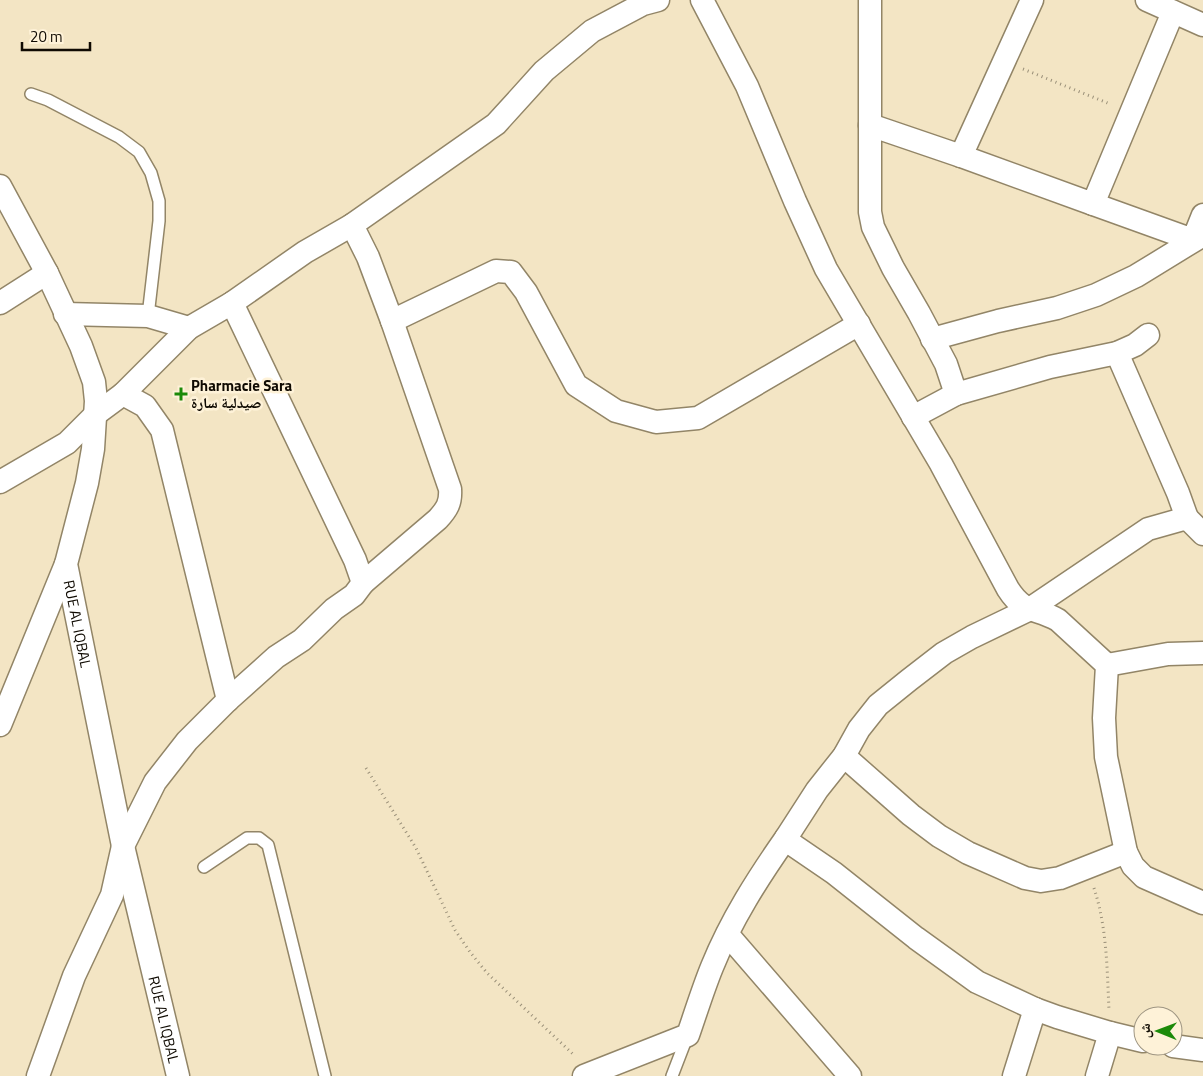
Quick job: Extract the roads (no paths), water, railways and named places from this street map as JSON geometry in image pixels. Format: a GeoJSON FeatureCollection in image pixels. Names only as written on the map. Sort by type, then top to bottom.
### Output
{"type":"FeatureCollection","features":[{"type":"Feature","properties":{"kind":"street"},"geometry":{"type":"LineString","coordinates":[[0,482],[67,443],[96,414],[123,394],[189,328],[232,303],[305,252],[352,225],[496,124],[544,71],[592,31],[643,4],[658,0]]}},
{"type":"Feature","properties":{"kind":"street"},"geometry":{"type":"LineString","coordinates":[[702,0],[747,86],[795,201],[826,269],[941,464],[1008,589],[1014,598],[1028,610],[1048,614],[1058,620],[1107,665]]}},
{"type":"Feature","properties":{"kind":"street"},"geometry":{"type":"LineString","coordinates":[[870,0],[868,193],[873,226],[893,268],[946,364],[956,394]]}},
{"type":"Feature","properties":{"kind":"street"},"geometry":{"type":"LineString","coordinates":[[961,156],[1032,0]]}},
{"type":"Feature","properties":{"kind":"street"},"geometry":{"type":"LineString","coordinates":[[1147,0],[1203,25]]}},
{"type":"Feature","properties":{"kind":"street"},"geometry":{"type":"LineString","coordinates":[[1093,204],[1173,12]]}},
{"type":"Feature","properties":{"kind":"street"},"geometry":{"type":"LineString","coordinates":[[870,125],[1093,204],[1198,237]]}},
{"type":"Feature","properties":{"kind":"street","name":"RUE AL IQBAL"},"geometry":{"type":"LineString","coordinates":[[0,186],[47,273],[90,366],[94,382],[96,414],[93,449],[87,483],[66,564],[122,846],[178,1076]]}},
{"type":"Feature","properties":{"kind":"street"},"geometry":{"type":"LineString","coordinates":[[932,339],[998,321],[1057,308],[1096,295],[1136,276],[1198,237],[1203,215]]}},
{"type":"Feature","properties":{"kind":"street"},"geometry":{"type":"LineString","coordinates":[[38,1076],[74,976],[112,895],[122,846],[155,782],[187,741],[228,700],[276,656],[302,640],[334,610],[354,595],[363,583],[438,519],[447,509],[450,489],[392,321],[368,257],[352,225]]}},
{"type":"Feature","properties":{"kind":"street"},"geometry":{"type":"LineString","coordinates":[[392,321],[496,271],[511,272],[526,292],[576,385],[616,411],[656,422],[698,418],[859,324]]}},
{"type":"Feature","properties":{"kind":"street"},"geometry":{"type":"LineString","coordinates":[[0,303],[47,273]]}},
{"type":"Feature","properties":{"kind":"street"},"geometry":{"type":"LineString","coordinates":[[232,303],[355,560],[363,583]]}},
{"type":"Feature","properties":{"kind":"street"},"geometry":{"type":"LineString","coordinates":[[65,314],[148,316],[189,328]]}},
{"type":"Feature","properties":{"kind":"street"},"geometry":{"type":"LineString","coordinates":[[913,417],[956,394],[1050,368],[1117,353],[1135,345],[1148,335]]}},
{"type":"Feature","properties":{"kind":"street"},"geometry":{"type":"LineString","coordinates":[[1117,353],[1187,518],[1203,534]]}},
{"type":"Feature","properties":{"kind":"street"},"geometry":{"type":"LineString","coordinates":[[123,394],[145,406],[162,430],[228,700]]}},
{"type":"Feature","properties":{"kind":"street"},"geometry":{"type":"LineString","coordinates":[[588,1074],[688,1035],[713,966],[741,907],[758,878],[817,790],[844,756],[859,730],[878,705],[944,654],[972,637],[1028,610],[1148,529],[1187,518]]}},
{"type":"Feature","properties":{"kind":"street"},"geometry":{"type":"LineString","coordinates":[[0,725],[5,697],[66,564]]}},
{"type":"Feature","properties":{"kind":"street"},"geometry":{"type":"LineString","coordinates":[[1107,665],[1168,654],[1203,653]]}},
{"type":"Feature","properties":{"kind":"street"},"geometry":{"type":"LineString","coordinates":[[1107,665],[1104,718],[1106,757],[1126,852],[1133,866],[1144,877],[1203,903]]}},
{"type":"Feature","properties":{"kind":"street"},"geometry":{"type":"LineString","coordinates":[[844,756],[939,836],[968,853],[1025,878],[1041,881],[1060,878],[1126,852]]}},
{"type":"Feature","properties":{"kind":"street"},"geometry":{"type":"LineString","coordinates":[[786,838],[916,938],[977,982],[1035,1009],[1133,1039]]}},
{"type":"Feature","properties":{"kind":"street"},"geometry":{"type":"LineString","coordinates":[[728,935],[850,1076]]}},
{"type":"Feature","properties":{"kind":"street"},"geometry":{"type":"LineString","coordinates":[[1014,1076],[1035,1009]]}},
{"type":"Feature","properties":{"kind":"street"},"geometry":{"type":"LineString","coordinates":[[1097,1076],[1110,1033]]}},
{"type":"Feature","properties":{"kind":"street"},"geometry":{"type":"LineString","coordinates":[[1183,1047],[1203,1050]]}},
{"type":"Feature","properties":{"kind":"lane"},"geometry":{"type":"LineString","coordinates":[[31,94],[48,100],[119,137],[139,152],[151,174],[159,201],[159,221],[148,316]]}},
{"type":"Feature","properties":{"kind":"lane"},"geometry":{"type":"LineString","coordinates":[[204,867],[247,838],[259,838],[268,845],[325,1076]]}},
{"type":"Feature","properties":{"kind":"lane"},"geometry":{"type":"LineString","coordinates":[[672,1076],[688,1035]]}},
{"type":"Feature","properties":{"kind":"place","name":"Pharmacie Sara صيدلية سارة"},"geometry":{"type":"Point","coordinates":[181,394]}}]}
